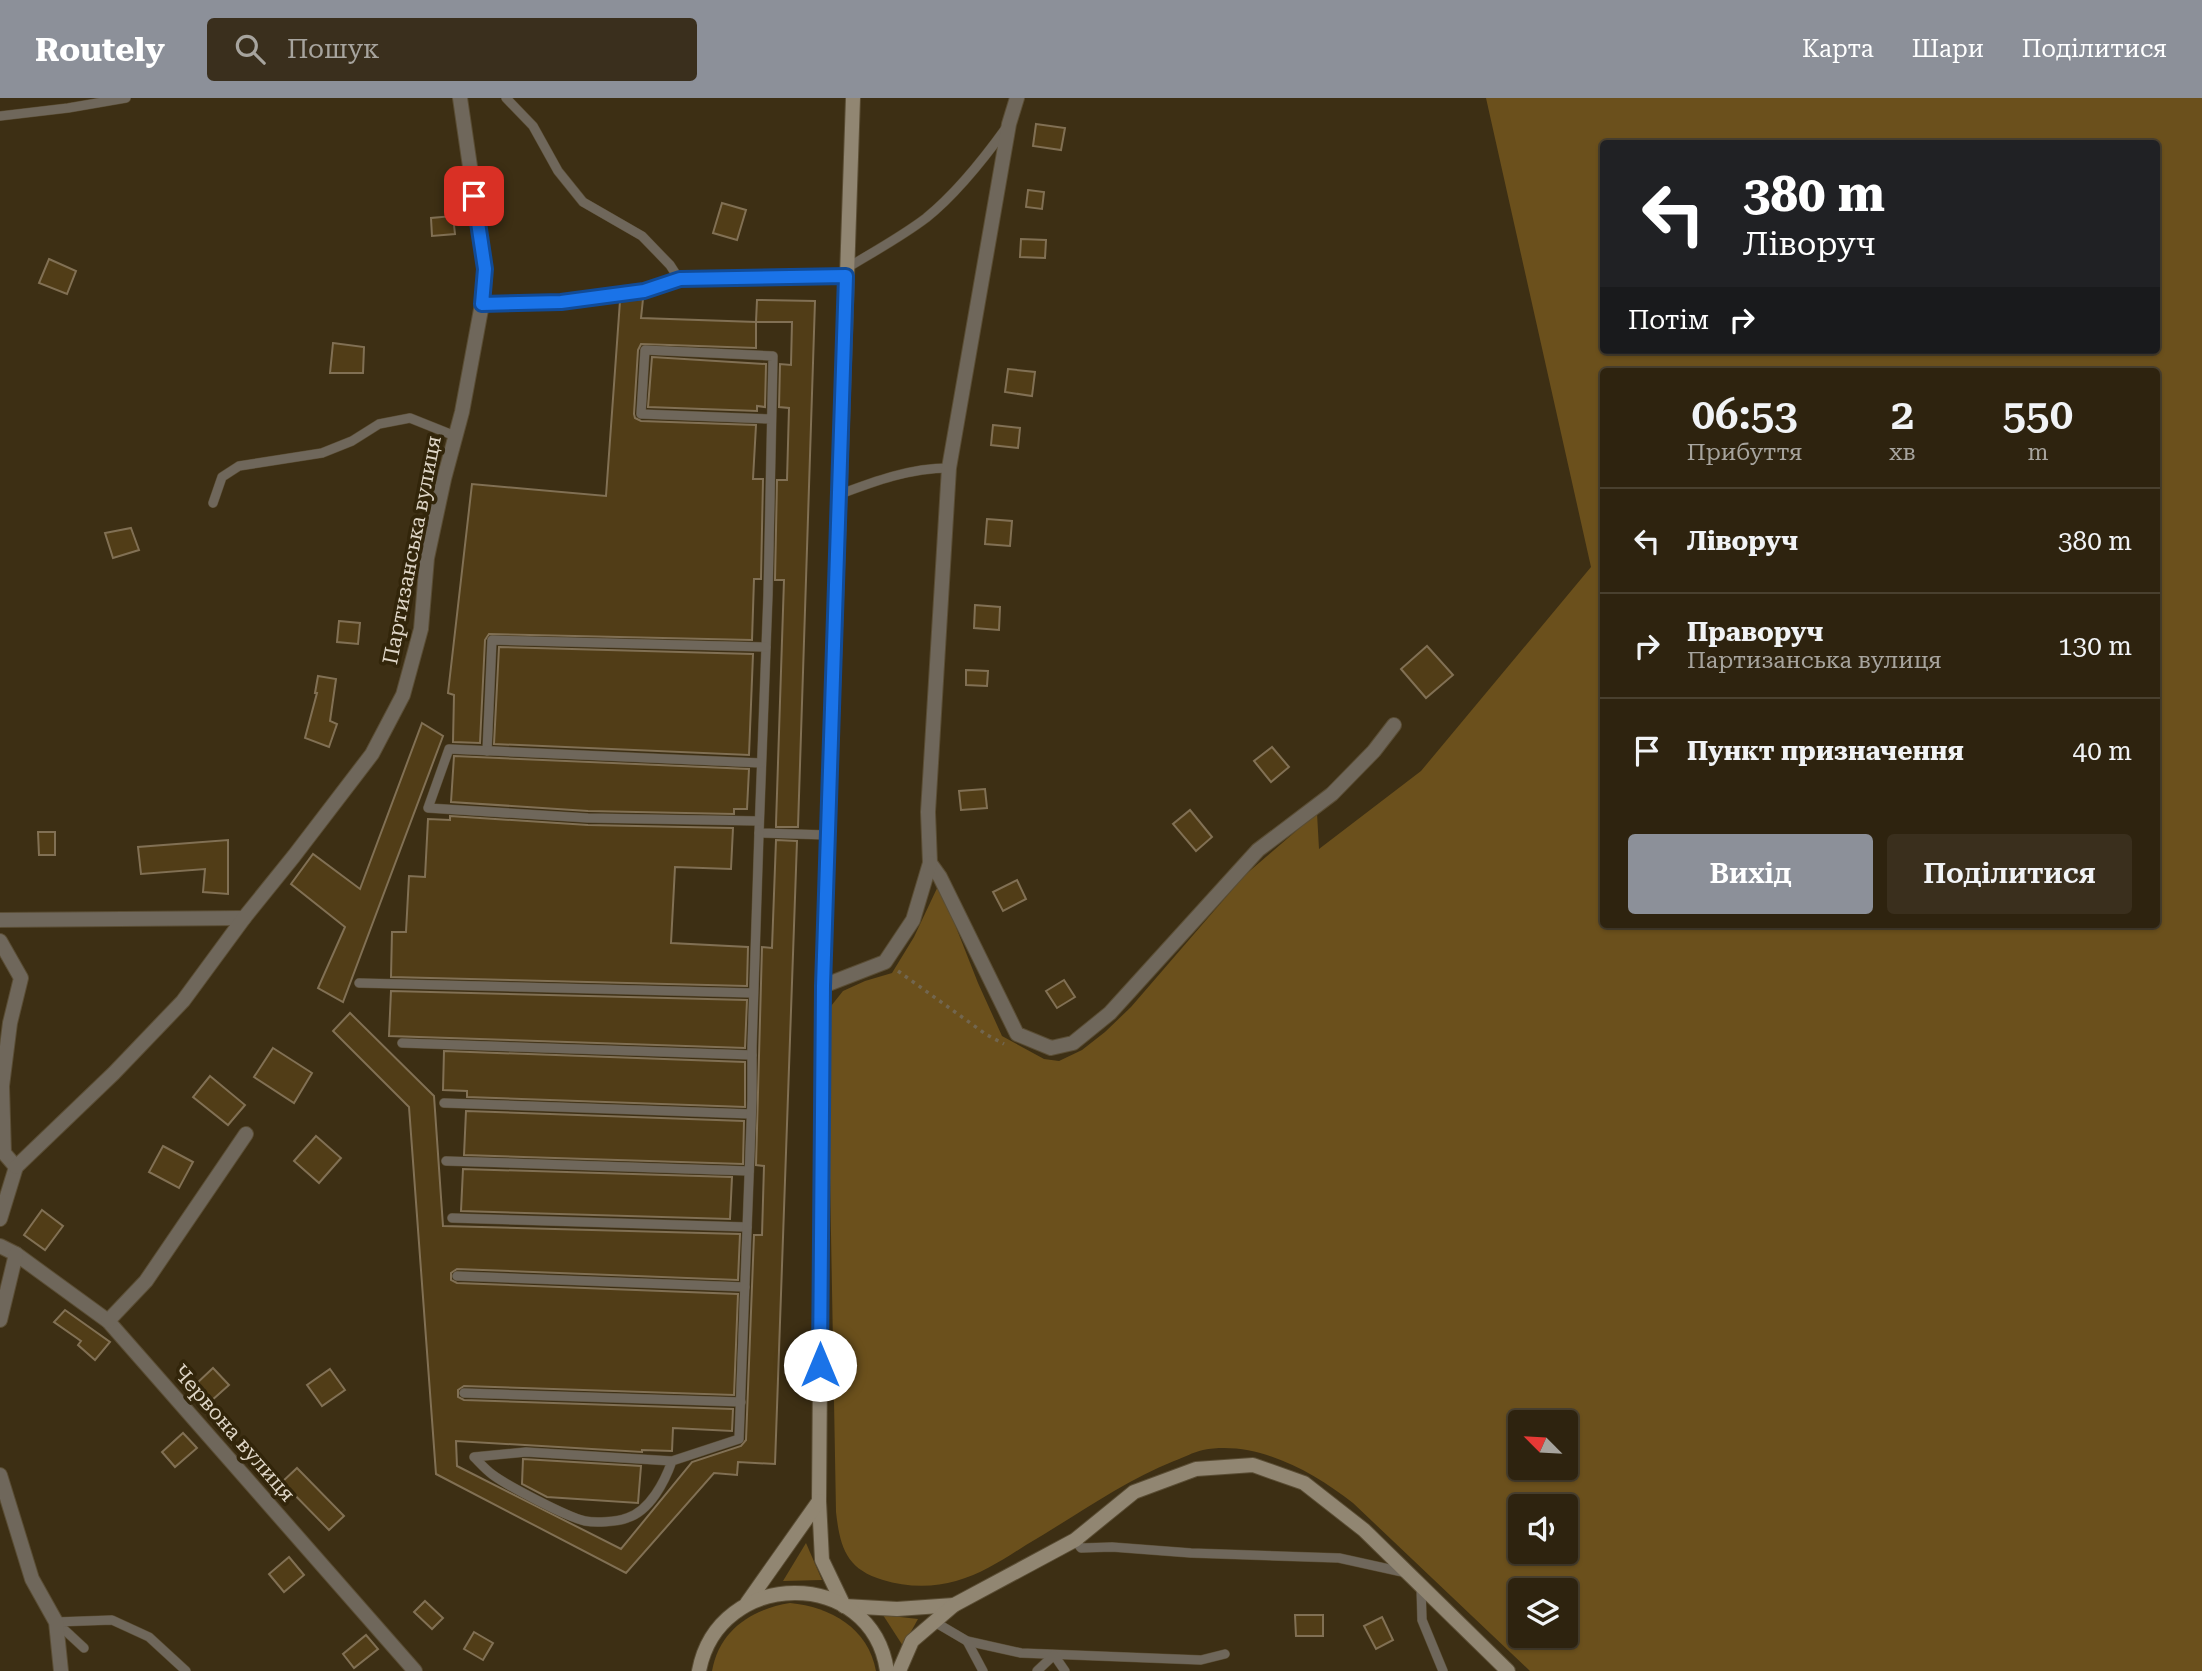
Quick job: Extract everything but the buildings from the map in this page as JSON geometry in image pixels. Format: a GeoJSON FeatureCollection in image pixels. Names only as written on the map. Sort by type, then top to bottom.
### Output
{"type":"FeatureCollection","features":[{"type":"Feature","properties":{"kind":"street","name":"Партизанська вулиця"},"geometry":{"type":"LineString","coordinates":[[16,1167],[114,1073],[183,1001],[372,754],[403,695],[421,629],[428,558],[482,304],[485,269],[460,98]]}},
{"type":"Feature","properties":{"kind":"street"},"geometry":{"type":"LineString","coordinates":[[853,98],[823,986],[819,1501],[822,1560],[844,1606],[864,1623],[877,1640],[887,1671]]}},
{"type":"Feature","properties":{"kind":"street"},"geometry":{"type":"LineString","coordinates":[[823,986],[885,962],[913,920],[930,863],[928,811],[949,468],[1009,124],[1017,98]]}},
{"type":"Feature","properties":{"kind":"street"},"geometry":{"type":"LineString","coordinates":[[930,863],[940,877],[1017,1034],[1052,1048],[1073,1043],[1110,1013],[1258,850],[1332,794],[1355,772],[1394,724]]}},
{"type":"Feature","properties":{"kind":"street"},"geometry":{"type":"LineString","coordinates":[[0,920],[244,918]]}},
{"type":"Feature","properties":{"kind":"street"},"geometry":{"type":"LineString","coordinates":[[0,941],[21,978],[10,1023],[2,1086],[4,1153],[16,1167],[0,1219]]}},
{"type":"Feature","properties":{"kind":"street"},"geometry":{"type":"LineString","coordinates":[[108,1321],[146,1281],[246,1134]]}},
{"type":"Feature","properties":{"kind":"street","name":"Червона вулиця"},"geometry":{"type":"LineString","coordinates":[[0,1246],[16,1254],[108,1321],[415,1671]]}},
{"type":"Feature","properties":{"kind":"street"},"geometry":{"type":"LineString","coordinates":[[0,1320],[16,1254]]}},
{"type":"Feature","properties":{"kind":"street"},"geometry":{"type":"LineString","coordinates":[[899,1671],[912,1641],[954,1605],[1075,1540],[1134,1492],[1196,1469],[1253,1465],[1304,1483],[1364,1530],[1508,1671]]}},
{"type":"Feature","properties":{"kind":"street"},"geometry":{"type":"LineString","coordinates":[[0,1475],[32,1579],[56,1622],[61,1671]]}},
{"type":"Feature","properties":{"kind":"street"},"geometry":{"type":"LineString","coordinates":[[747,1604],[819,1501]]}},
{"type":"Feature","properties":{"kind":"street"},"geometry":{"type":"LineString","coordinates":[[699,1671],[702,1655],[714,1633],[738,1609],[757,1599],[790,1592],[812,1594],[844,1606],[897,1609],[954,1605]]}},
{"type":"Feature","properties":{"kind":"lane"},"geometry":{"type":"LineString","coordinates":[[0,116],[126,98]]}},
{"type":"Feature","properties":{"kind":"lane"},"geometry":{"type":"LineString","coordinates":[[506,98],[533,126],[558,171],[583,202],[642,236],[680,279]]}},
{"type":"Feature","properties":{"kind":"lane"},"geometry":{"type":"LineString","coordinates":[[482,304],[561,302],[644,291],[680,279],[847,272],[927,217],[986,156],[1009,124]]}},
{"type":"Feature","properties":{"kind":"lane"},"geometry":{"type":"LineString","coordinates":[[673,1461],[666,1478],[645,1507],[628,1518],[584,1521],[493,1475],[474,1457],[526,1452],[673,1461],[739,1439],[766,647],[773,356],[645,350],[641,414],[771,419]]}},
{"type":"Feature","properties":{"kind":"lane"},"geometry":{"type":"LineString","coordinates":[[213,503],[222,477],[239,466],[322,453],[379,424],[410,418],[455,436]]}},
{"type":"Feature","properties":{"kind":"lane"},"geometry":{"type":"LineString","coordinates":[[838,495],[881,479],[925,468],[949,468]]}},
{"type":"Feature","properties":{"kind":"lane"},"geometry":{"type":"LineString","coordinates":[[487,751],[492,640],[766,647]]}},
{"type":"Feature","properties":{"kind":"lane"},"geometry":{"type":"LineString","coordinates":[[759,821],[588,818],[428,808],[449,749],[761,762]]}},
{"type":"Feature","properties":{"kind":"lane"},"geometry":{"type":"LineString","coordinates":[[759,833],[827,835]]}},
{"type":"Feature","properties":{"kind":"lane"},"geometry":{"type":"LineString","coordinates":[[359,983],[753,993]]}},
{"type":"Feature","properties":{"kind":"lane"},"geometry":{"type":"LineString","coordinates":[[402,1043],[752,1055]]}},
{"type":"Feature","properties":{"kind":"lane"},"geometry":{"type":"LineString","coordinates":[[444,1103],[751,1114]]}},
{"type":"Feature","properties":{"kind":"lane"},"geometry":{"type":"LineString","coordinates":[[446,1161],[749,1171]]}},
{"type":"Feature","properties":{"kind":"lane"},"geometry":{"type":"LineString","coordinates":[[452,1218],[747,1227]]}},
{"type":"Feature","properties":{"kind":"lane"},"geometry":{"type":"LineString","coordinates":[[457,1276],[745,1287]]}},
{"type":"Feature","properties":{"kind":"lane"},"geometry":{"type":"LineString","coordinates":[[464,1393],[741,1402]]}},
{"type":"Feature","properties":{"kind":"lane"},"geometry":{"type":"LineString","coordinates":[[1075,1540],[1080,1548],[1112,1547],[1339,1558],[1407,1573]]}},
{"type":"Feature","properties":{"kind":"lane"},"geometry":{"type":"LineString","coordinates":[[1421,1587],[1422,1620],[1443,1671]]}},
{"type":"Feature","properties":{"kind":"lane"},"geometry":{"type":"LineString","coordinates":[[56,1622],[111,1619],[149,1637],[186,1671]]}},
{"type":"Feature","properties":{"kind":"lane"},"geometry":{"type":"LineString","coordinates":[[933,1621],[967,1641],[1021,1653],[1201,1660],[1225,1654]]}},
{"type":"Feature","properties":{"kind":"lane"},"geometry":{"type":"LineString","coordinates":[[56,1622],[84,1648]]}},
{"type":"Feature","properties":{"kind":"lane"},"geometry":{"type":"LineString","coordinates":[[967,1641],[983,1671]]}},
{"type":"Feature","properties":{"kind":"lane"},"geometry":{"type":"LineString","coordinates":[[1037,1671],[1054,1655]]}},
{"type":"Feature","properties":{"kind":"lane"},"geometry":{"type":"LineString","coordinates":[[1054,1655],[1065,1671]]}},
{"type":"Feature","properties":{"kind":"path"},"geometry":{"type":"LineString","coordinates":[[885,962],[1008,1047]]}},
{"type":"Feature","properties":{"kind":"shaded area"},"geometry":{"type":"Polygon","coordinates":[[[1486,98],[2202,98],[2202,1671],[1530,1671],[1353,1503],[1337,1491],[1283,1461],[1263,1454],[1223,1448],[1203,1450],[1155,1469],[1098,1500],[992,1566],[956,1581],[929,1586],[892,1582],[871,1575],[853,1563],[843,1546],[836,1512],[827,1011],[843,991],[892,973],[914,937],[939,884],[1002,1036],[1044,1059],[1059,1061],[1082,1050],[1105,1032],[1131,1007],[1245,875],[1317,813],[1319,849],[1421,771],[1591,567],[1486,98]]]}},
{"type":"Feature","properties":{"kind":"shaded area"},"geometry":{"type":"Polygon","coordinates":[[[806,1543],[822,1580],[783,1581],[806,1543]]]}},
{"type":"Feature","properties":{"kind":"shaded area"},"geometry":{"type":"Polygon","coordinates":[[[790,1603],[820,1609],[845,1622],[865,1643],[876,1671],[712,1671],[722,1644],[739,1624],[763,1610],[790,1603]]]}},
{"type":"Feature","properties":{"kind":"shaded area"},"geometry":{"type":"Polygon","coordinates":[[[883,1615],[918,1619],[903,1646],[883,1615]]]}},
{"type":"Feature","properties":{"kind":"route"},"geometry":{"type":"LineString","coordinates":[[474,196],[485,269],[482,304],[561,302],[644,291],[680,279],[846,276],[823,986],[820,1365]]}}]}
